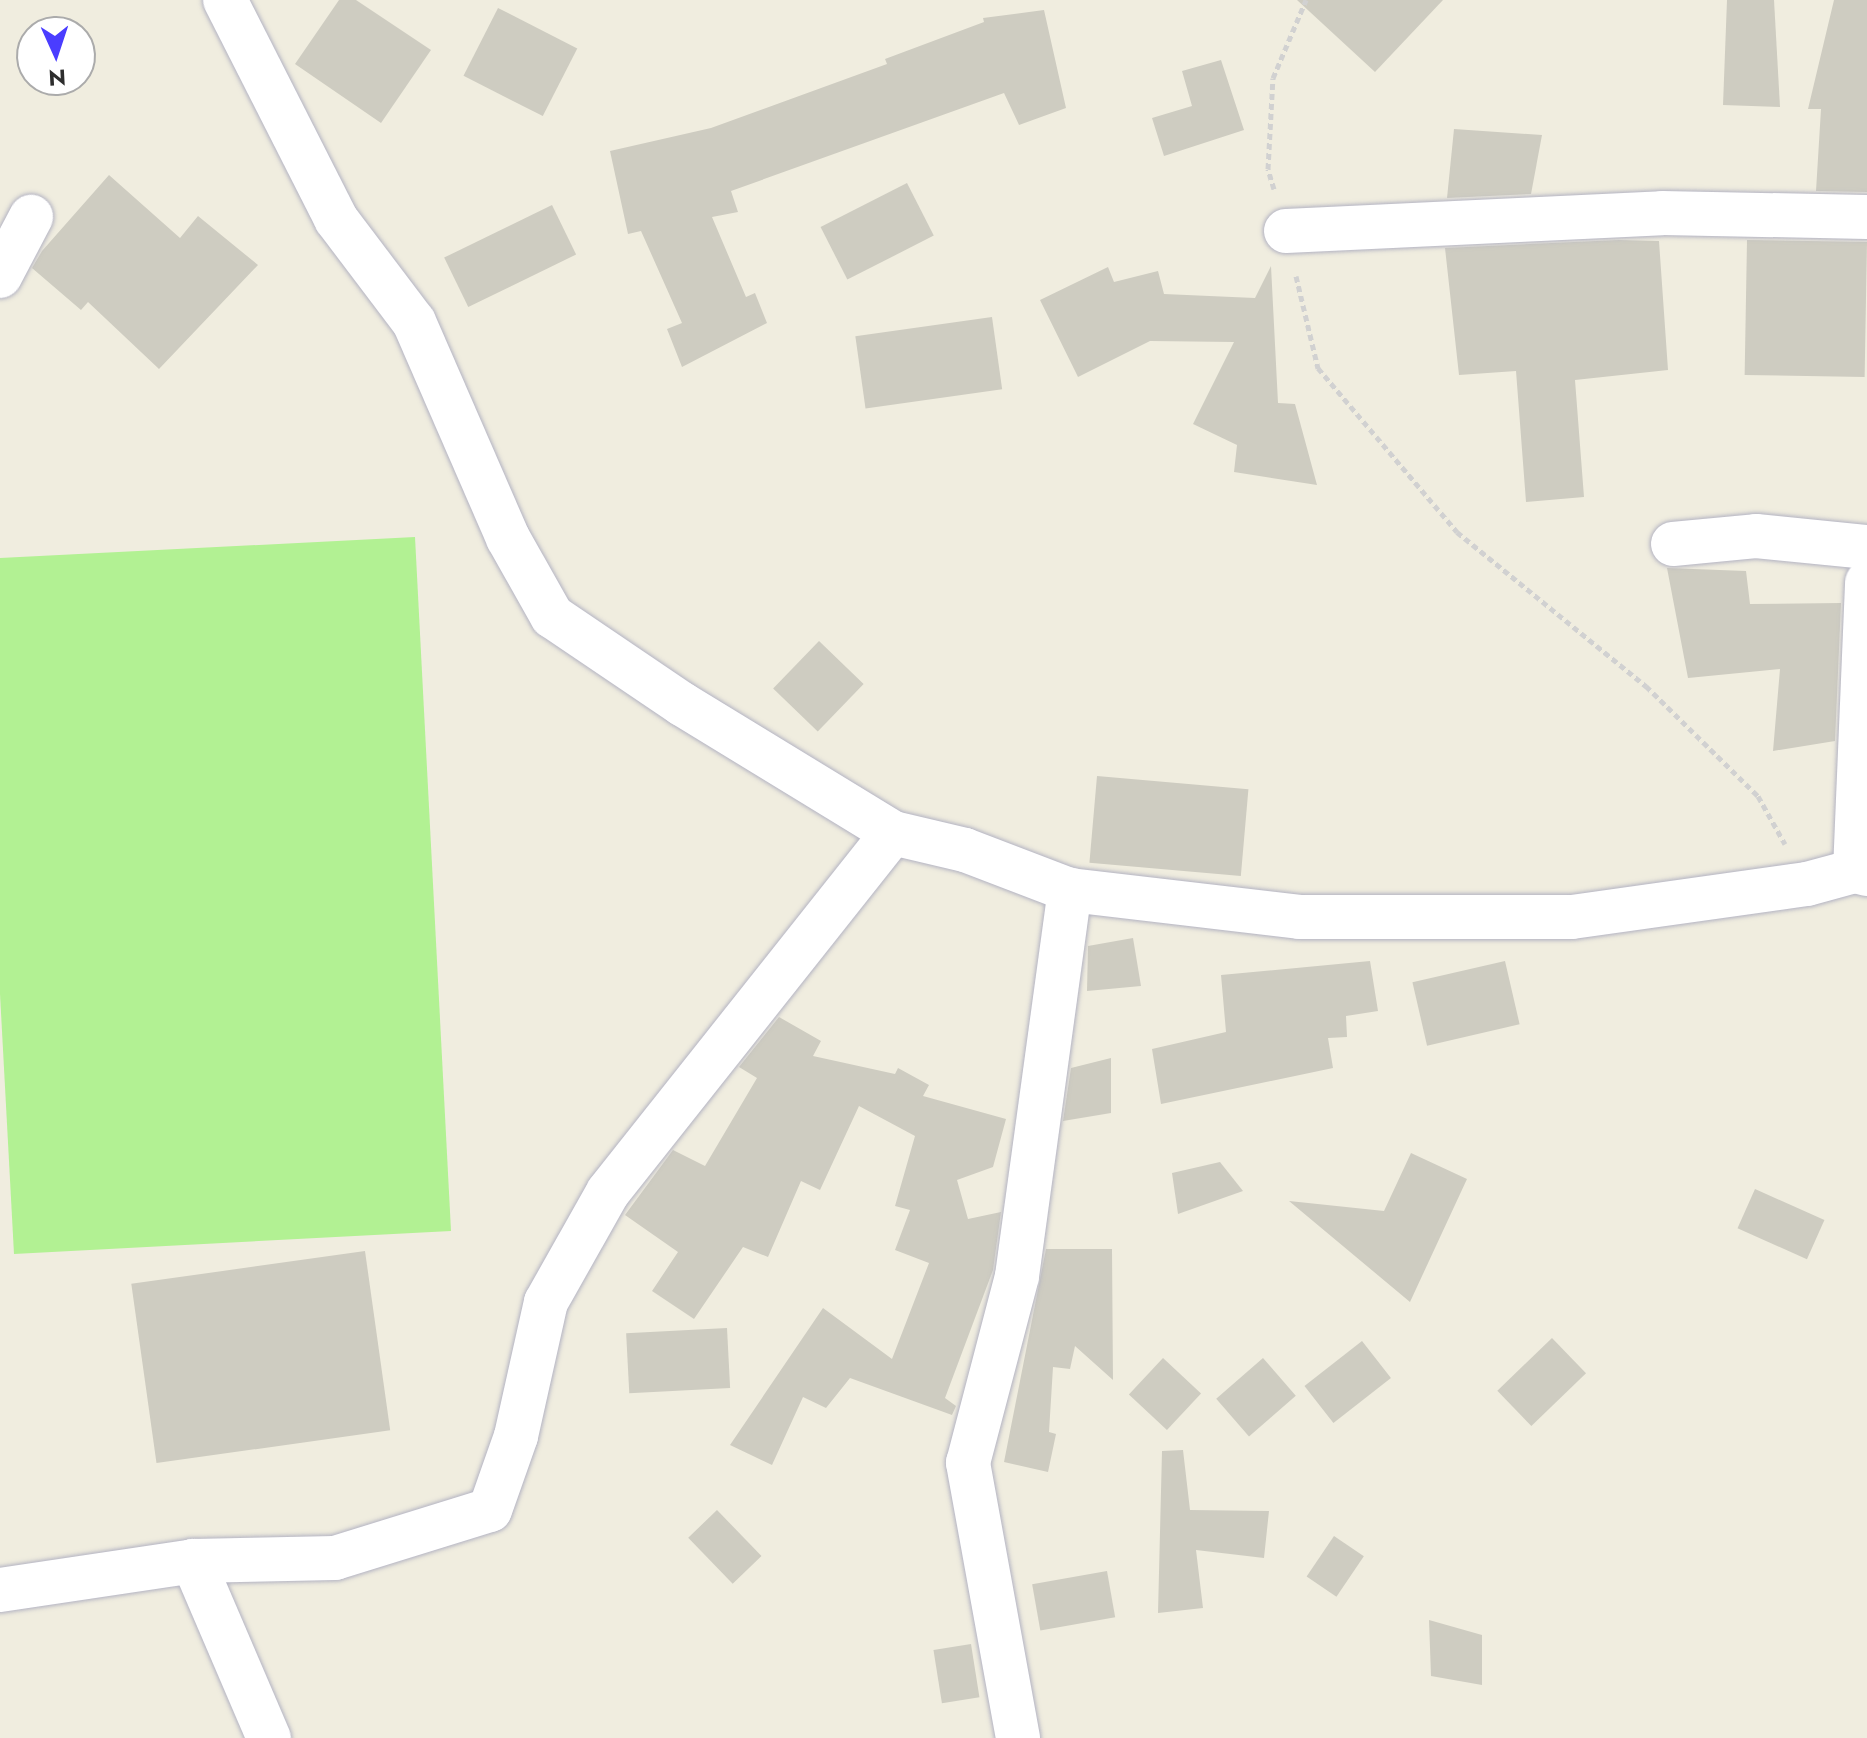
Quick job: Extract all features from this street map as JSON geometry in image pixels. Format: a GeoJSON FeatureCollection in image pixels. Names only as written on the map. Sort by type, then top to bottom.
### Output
{"type":"FeatureCollection","features":[{"type":"Feature","properties":{"kind":"street"},"geometry":{"type":"LineString","coordinates":[[225,0],[336,219],[414,322],[508,538],[552,616],[682,704],[893,833],[965,850],[1070,890],[1299,917],[1572,917],[1807,884],[1861,872],[1867,582]]}},
{"type":"Feature","properties":{"kind":"street"},"geometry":{"type":"LineString","coordinates":[[1286,231],[1662,213],[1867,217]]}},
{"type":"Feature","properties":{"kind":"street"},"geometry":{"type":"LineString","coordinates":[[0,276],[31,217]]}},
{"type":"Feature","properties":{"kind":"street"},"geometry":{"type":"LineString","coordinates":[[1673,544],[1756,536],[1867,547]]}},
{"type":"Feature","properties":{"kind":"street"},"geometry":{"type":"LineString","coordinates":[[0,1590],[193,1561],[335,1558],[490,1510],[516,1436],[546,1302],[608,1192],[893,833]]}},
{"type":"Feature","properties":{"kind":"street"},"geometry":{"type":"LineString","coordinates":[[1018,1738],[968,1463],[1017,1276],[1070,890]]}},
{"type":"Feature","properties":{"kind":"street"},"geometry":{"type":"LineString","coordinates":[[193,1561],[269,1738]]}},
{"type":"Feature","properties":{"kind":"path"},"geometry":{"type":"LineString","coordinates":[[1306,0],[1273,78],[1268,169],[1318,368],[1457,532],[1646,686],[1758,796],[1807,884]]}},
{"type":"Feature","properties":{"kind":"green space"},"geometry":{"type":"Polygon","coordinates":[[[415,537],[451,1231],[14,1254],[0,994],[0,558],[415,537]]]}},
{"type":"Feature","properties":{"kind":"building"},"geometry":{"type":"Polygon","coordinates":[[[339,0],[356,0],[431,50],[381,123],[295,64],[339,0]]]}},
{"type":"Feature","properties":{"kind":"building"},"geometry":{"type":"Polygon","coordinates":[[[1297,0],[1443,0],[1375,72],[1297,0]]]}},
{"type":"Feature","properties":{"kind":"building"},"geometry":{"type":"Polygon","coordinates":[[[1727,0],[1774,0],[1780,107],[1723,105],[1727,0]]]}},
{"type":"Feature","properties":{"kind":"building"},"geometry":{"type":"Polygon","coordinates":[[[1834,0],[1867,0],[1867,192],[1816,191],[1821,109],[1808,109],[1834,0]]]}},
{"type":"Feature","properties":{"kind":"building"},"geometry":{"type":"Polygon","coordinates":[[[498,8],[577,48],[543,116],[463,76],[498,8]]]}},
{"type":"Feature","properties":{"kind":"building"},"geometry":{"type":"Polygon","coordinates":[[[1044,10],[1066,108],[1019,125],[1004,93],[731,191],[738,212],[712,217],[746,297],[755,293],[767,323],[682,367],[667,329],[682,323],[641,231],[628,234],[610,151],[711,128],[887,64],[885,59],[984,22],[983,18],[1044,10]]]}},
{"type":"Feature","properties":{"kind":"building"},"geometry":{"type":"Polygon","coordinates":[[[1221,60],[1244,130],[1164,156],[1152,118],[1192,106],[1182,71],[1221,60]]]}},
{"type":"Feature","properties":{"kind":"building"},"geometry":{"type":"Polygon","coordinates":[[[1454,129],[1542,135],[1531,194],[1447,198],[1454,129]]]}},
{"type":"Feature","properties":{"kind":"building"},"geometry":{"type":"Polygon","coordinates":[[[109,175],[180,238],[198,216],[258,265],[159,369],[88,302],[81,310],[32,268],[42,251],[109,175]]]}},
{"type":"Feature","properties":{"kind":"building"},"geometry":{"type":"Polygon","coordinates":[[[907,183],[934,236],[847,280],[821,227],[907,183]]]}},
{"type":"Feature","properties":{"kind":"building"},"geometry":{"type":"Polygon","coordinates":[[[552,205],[576,254],[468,307],[444,258],[552,205]]]}},
{"type":"Feature","properties":{"kind":"building"},"geometry":{"type":"Polygon","coordinates":[[[1747,240],[1867,242],[1865,377],[1745,375],[1747,240]]]}},
{"type":"Feature","properties":{"kind":"building"},"geometry":{"type":"Polygon","coordinates":[[[1659,241],[1668,370],[1575,380],[1584,497],[1526,502],[1516,371],[1459,375],[1445,248],[1659,241]]]}},
{"type":"Feature","properties":{"kind":"building"},"geometry":{"type":"Polygon","coordinates":[[[1271,266],[1278,403],[1295,404],[1317,485],[1234,472],[1237,445],[1193,424],[1234,342],[1150,341],[1078,377],[1040,300],[1108,267],[1114,282],[1158,271],[1164,294],[1255,298],[1271,266]]]}},
{"type":"Feature","properties":{"kind":"building"},"geometry":{"type":"Polygon","coordinates":[[[992,317],[1002,389],[866,408],[855,336],[992,317]]]}},
{"type":"Feature","properties":{"kind":"building"},"geometry":{"type":"Polygon","coordinates":[[[1667,568],[1746,571],[1750,604],[1841,603],[1835,741],[1773,751],[1780,669],[1688,678],[1667,568]]]}},
{"type":"Feature","properties":{"kind":"building"},"geometry":{"type":"Polygon","coordinates":[[[819,641],[864,684],[818,732],[773,688],[819,641]]]}},
{"type":"Feature","properties":{"kind":"building"},"geometry":{"type":"Polygon","coordinates":[[[1097,776],[1248,789],[1241,876],[1089,863],[1097,776]]]}},
{"type":"Feature","properties":{"kind":"building"},"geometry":{"type":"Polygon","coordinates":[[[1133,938],[1141,986],[1087,991],[1088,946],[1133,938]]]}},
{"type":"Feature","properties":{"kind":"building"},"geometry":{"type":"Polygon","coordinates":[[[1370,961],[1378,1011],[1346,1016],[1347,1037],[1328,1038],[1333,1068],[1161,1104],[1152,1049],[1226,1032],[1221,975],[1370,961]]]}},
{"type":"Feature","properties":{"kind":"building"},"geometry":{"type":"Polygon","coordinates":[[[1505,961],[1520,1024],[1427,1046],[1412,982],[1505,961]]]}},
{"type":"Feature","properties":{"kind":"building"},"geometry":{"type":"Polygon","coordinates":[[[779,1017],[821,1041],[813,1056],[895,1074],[898,1068],[929,1085],[923,1096],[1006,1119],[993,1167],[957,1180],[968,1219],[1001,1212],[993,1270],[945,1398],[956,1406],[952,1415],[850,1378],[826,1408],[803,1397],[772,1465],[730,1445],[823,1308],[892,1359],[929,1263],[895,1250],[910,1210],[895,1206],[915,1136],[859,1106],[820,1190],[801,1181],[768,1257],[743,1247],[694,1319],[652,1291],[678,1252],[625,1215],[673,1150],[705,1166],[757,1078],[739,1067],[779,1017]]]}},
{"type":"Feature","properties":{"kind":"building"},"geometry":{"type":"Polygon","coordinates":[[[1111,1058],[1111,1113],[1063,1121],[1071,1068],[1111,1058]]]}},
{"type":"Feature","properties":{"kind":"building"},"geometry":{"type":"Polygon","coordinates":[[[1411,1153],[1467,1179],[1410,1302],[1289,1201],[1384,1211],[1411,1153]]]}},
{"type":"Feature","properties":{"kind":"building"},"geometry":{"type":"Polygon","coordinates":[[[1220,1162],[1243,1191],[1178,1214],[1172,1173],[1220,1162]]]}},
{"type":"Feature","properties":{"kind":"building"},"geometry":{"type":"Polygon","coordinates":[[[1755,1189],[1824,1220],[1807,1259],[1738,1228],[1755,1189]]]}},
{"type":"Feature","properties":{"kind":"building"},"geometry":{"type":"Polygon","coordinates":[[[1046,1249],[1112,1249],[1113,1380],[1075,1346],[1070,1369],[1053,1367],[1049,1432],[1056,1434],[1048,1472],[1004,1462],[1046,1249]]]}},
{"type":"Feature","properties":{"kind":"building"},"geometry":{"type":"Polygon","coordinates":[[[365,1251],[390,1430],[156,1463],[131,1284],[365,1251]]]}},
{"type":"Feature","properties":{"kind":"building"},"geometry":{"type":"Polygon","coordinates":[[[727,1328],[730,1388],[629,1393],[626,1333],[727,1328]]]}},
{"type":"Feature","properties":{"kind":"building"},"geometry":{"type":"Polygon","coordinates":[[[1552,1338],[1586,1373],[1531,1426],[1497,1391],[1552,1338]]]}},
{"type":"Feature","properties":{"kind":"building"},"geometry":{"type":"Polygon","coordinates":[[[1362,1341],[1391,1378],[1333,1423],[1304,1386],[1362,1341]]]}},
{"type":"Feature","properties":{"kind":"building"},"geometry":{"type":"Polygon","coordinates":[[[1163,1358],[1201,1393],[1167,1430],[1129,1395],[1163,1358]]]}},
{"type":"Feature","properties":{"kind":"building"},"geometry":{"type":"Polygon","coordinates":[[[1263,1358],[1296,1396],[1249,1436],[1216,1399],[1263,1358]]]}},
{"type":"Feature","properties":{"kind":"building"},"geometry":{"type":"Polygon","coordinates":[[[1183,1450],[1190,1510],[1269,1511],[1264,1558],[1196,1550],[1203,1608],[1158,1613],[1162,1451],[1183,1450]]]}},
{"type":"Feature","properties":{"kind":"building"},"geometry":{"type":"Polygon","coordinates":[[[717,1510],[761,1556],[733,1584],[688,1538],[717,1510]]]}},
{"type":"Feature","properties":{"kind":"building"},"geometry":{"type":"Polygon","coordinates":[[[1334,1536],[1364,1556],[1336,1597],[1307,1577],[1334,1536]]]}},
{"type":"Feature","properties":{"kind":"building"},"geometry":{"type":"Polygon","coordinates":[[[1107,1571],[1115,1617],[1040,1630],[1032,1584],[1107,1571]]]}},
{"type":"Feature","properties":{"kind":"building"},"geometry":{"type":"Polygon","coordinates":[[[1429,1620],[1482,1635],[1482,1685],[1431,1676],[1429,1620]]]}},
{"type":"Feature","properties":{"kind":"building"},"geometry":{"type":"Polygon","coordinates":[[[971,1644],[979,1697],[942,1703],[933,1650],[971,1644]]]}}]}
